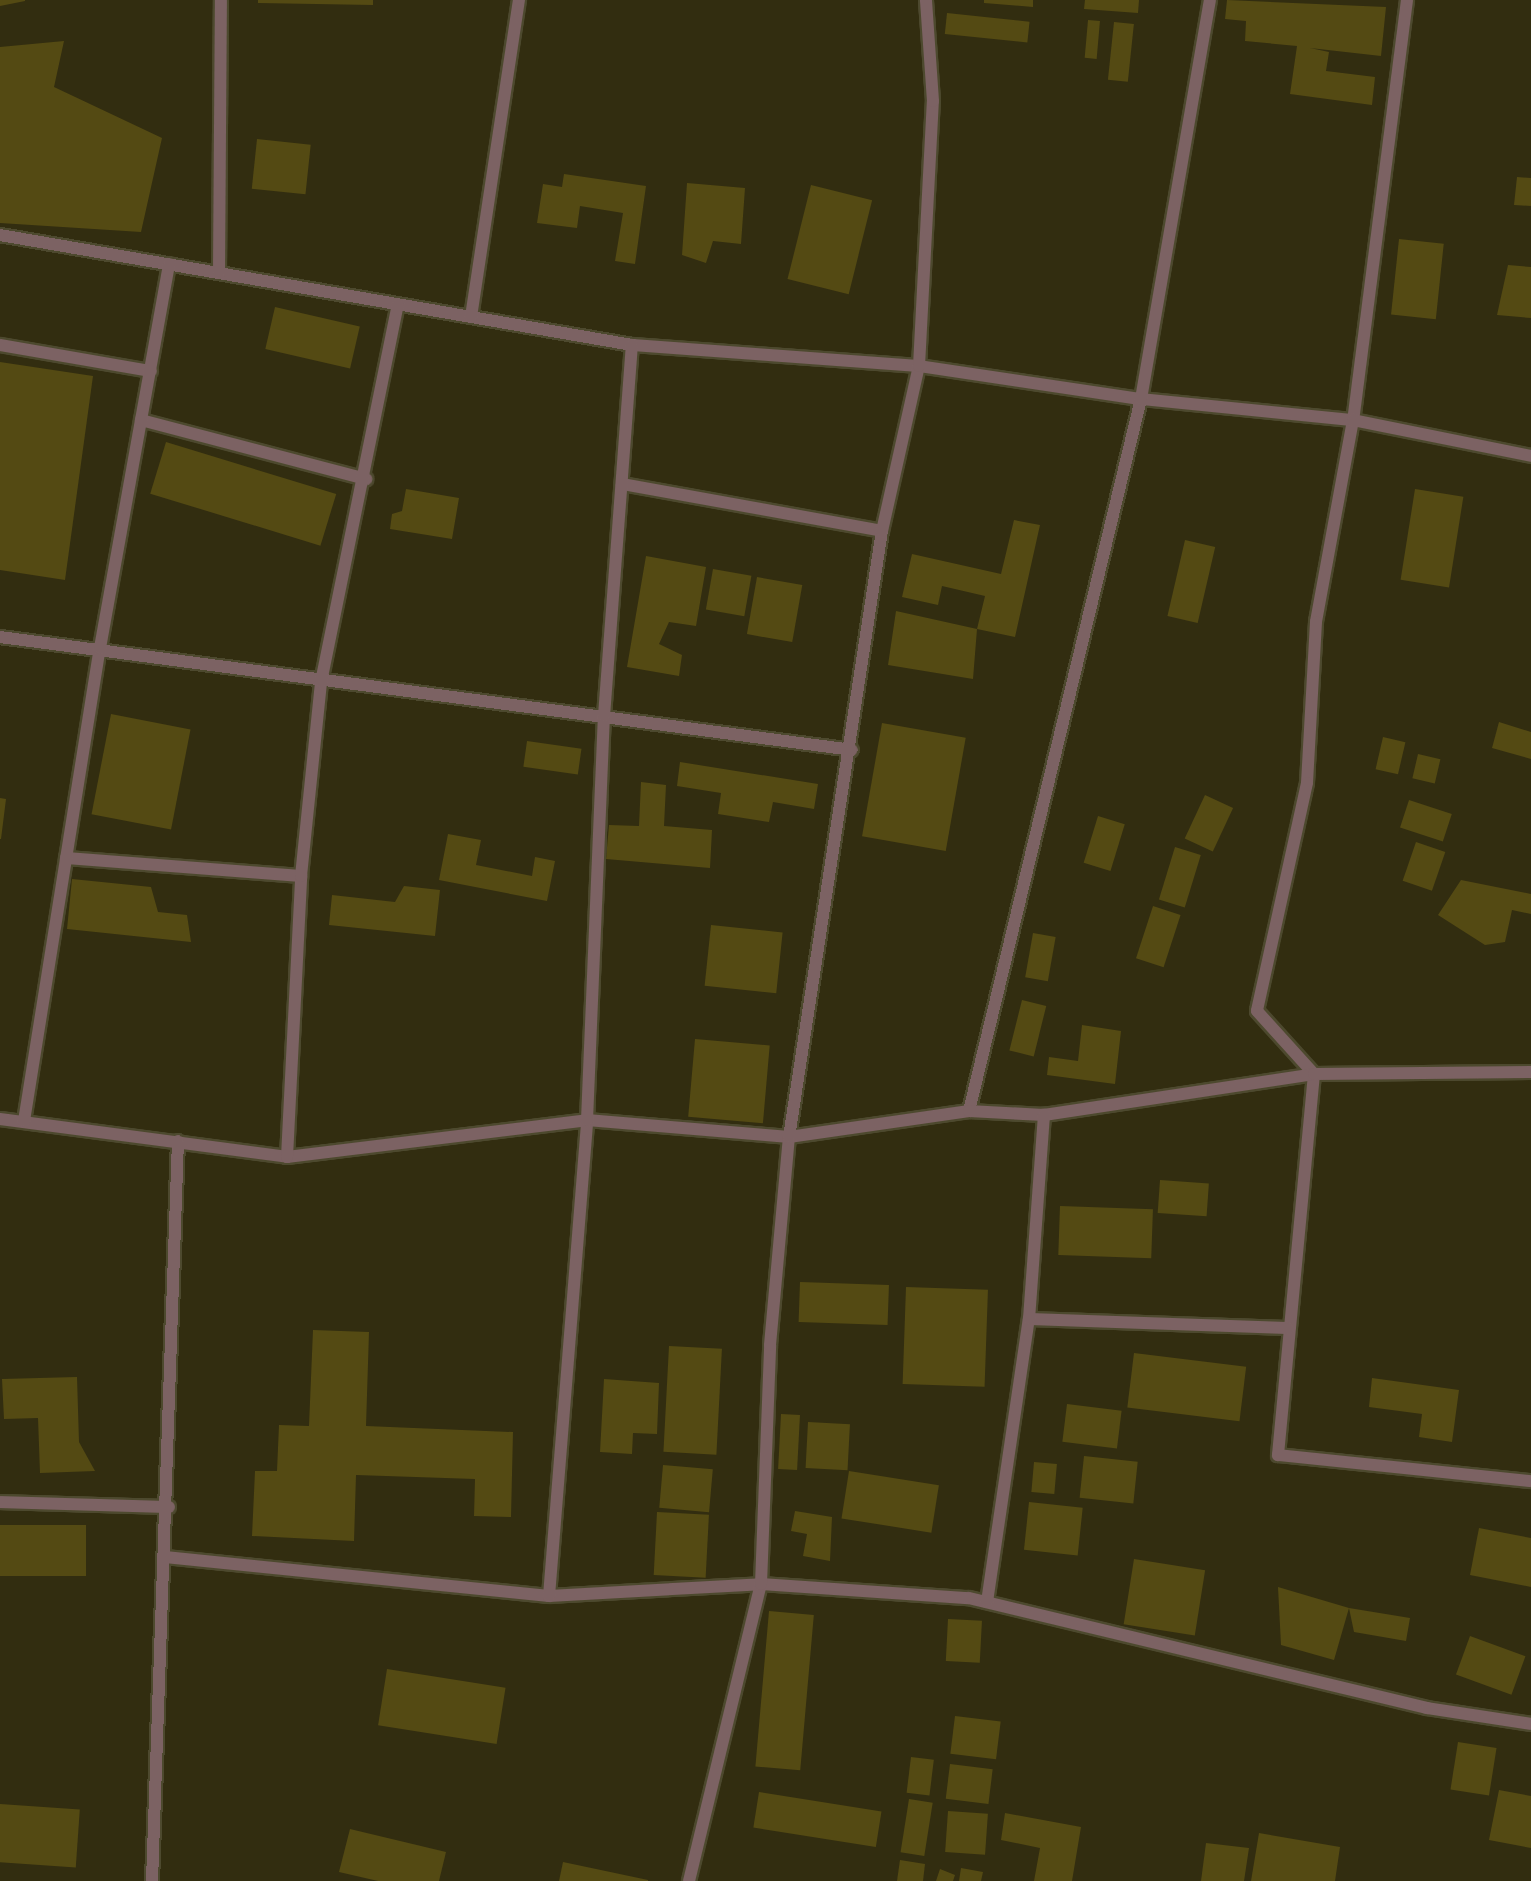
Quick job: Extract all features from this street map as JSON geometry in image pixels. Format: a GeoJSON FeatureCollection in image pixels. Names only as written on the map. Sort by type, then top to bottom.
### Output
{"type":"FeatureCollection","features":[{"type":"Feature","properties":{"kind":"street"},"geometry":{"type":"LineString","coordinates":[[219,273],[221,0]]}},
{"type":"Feature","properties":{"kind":"street"},"geometry":{"type":"LineString","coordinates":[[471,317],[519,0]]}},
{"type":"Feature","properties":{"kind":"street"},"geometry":{"type":"LineString","coordinates":[[689,1881],[761,1584],[770,1345],[789,1137],[852,750],[882,531],[919,366],[933,101],[926,0]]}},
{"type":"Feature","properties":{"kind":"street"},"geometry":{"type":"LineString","coordinates":[[969,1111],[1141,399],[1210,0]]}},
{"type":"Feature","properties":{"kind":"street"},"geometry":{"type":"LineString","coordinates":[[1407,0],[1353,420],[1316,622],[1307,783],[1257,1011],[1314,1074],[1288,1328],[1278,1455],[1531,1481]]}},
{"type":"Feature","properties":{"kind":"street"},"geometry":{"type":"LineString","coordinates":[[0,235],[632,345],[919,366],[1141,399],[1353,420],[1531,456]]}},
{"type":"Feature","properties":{"kind":"street"},"geometry":{"type":"LineString","coordinates":[[24,1121],[100,648],[169,264]]}},
{"type":"Feature","properties":{"kind":"street"},"geometry":{"type":"LineString","coordinates":[[287,1157],[301,876],[321,682],[366,478],[398,305]]}},
{"type":"Feature","properties":{"kind":"street"},"geometry":{"type":"LineString","coordinates":[[0,345],[151,371]]}},
{"type":"Feature","properties":{"kind":"street"},"geometry":{"type":"LineString","coordinates":[[549,1596],[587,1120],[604,716],[632,345]]}},
{"type":"Feature","properties":{"kind":"street"},"geometry":{"type":"LineString","coordinates":[[141,420],[366,478]]}},
{"type":"Feature","properties":{"kind":"street"},"geometry":{"type":"LineString","coordinates":[[622,484],[882,531]]}},
{"type":"Feature","properties":{"kind":"street"},"geometry":{"type":"LineString","coordinates":[[0,637],[100,648],[321,682],[604,716],[852,750]]}},
{"type":"Feature","properties":{"kind":"street"},"geometry":{"type":"LineString","coordinates":[[66,858],[301,876]]}},
{"type":"Feature","properties":{"kind":"street"},"geometry":{"type":"LineString","coordinates":[[0,1119],[287,1157],[587,1120],[789,1137],[969,1111],[1044,1114],[1314,1074],[1531,1072]]}},
{"type":"Feature","properties":{"kind":"street"},"geometry":{"type":"LineString","coordinates":[[987,1602],[1029,1319],[1044,1114]]}},
{"type":"Feature","properties":{"kind":"street"},"geometry":{"type":"LineString","coordinates":[[152,1881],[169,1507],[178,1141]]}},
{"type":"Feature","properties":{"kind":"street"},"geometry":{"type":"LineString","coordinates":[[1029,1319],[1288,1328]]}},
{"type":"Feature","properties":{"kind":"street"},"geometry":{"type":"LineString","coordinates":[[0,1502],[169,1507]]}},
{"type":"Feature","properties":{"kind":"street"},"geometry":{"type":"LineString","coordinates":[[165,1557],[549,1596],[761,1584],[987,1602],[1427,1708],[1531,1724]]}},
{"type":"Feature","properties":{"kind":"building"},"geometry":{"type":"Polygon","coordinates":[[[0,0],[25,0],[25,1],[0,6],[0,0]]]}},
{"type":"Feature","properties":{"kind":"building"},"geometry":{"type":"Polygon","coordinates":[[[258,0],[373,0],[373,5],[258,3],[258,0]]]}},
{"type":"Feature","properties":{"kind":"building"},"geometry":{"type":"Polygon","coordinates":[[[984,0],[1033,0],[1033,7],[984,3],[984,0]]]}},
{"type":"Feature","properties":{"kind":"building"},"geometry":{"type":"Polygon","coordinates":[[[1085,0],[1139,0],[1138,13],[1084,9],[1085,0]]]}},
{"type":"Feature","properties":{"kind":"building"},"geometry":{"type":"Polygon","coordinates":[[[1227,0],[1386,7],[1381,56],[1310,48],[1329,52],[1326,71],[1375,77],[1372,105],[1290,94],[1297,46],[1245,41],[1246,21],[1225,19],[1227,0]]]}},
{"type":"Feature","properties":{"kind":"building"},"geometry":{"type":"Polygon","coordinates":[[[947,13],[1030,22],[1027,43],[945,34],[947,13]]]}},
{"type":"Feature","properties":{"kind":"building"},"geometry":{"type":"Polygon","coordinates":[[[1088,20],[1100,21],[1097,59],[1085,58],[1088,20]]]}},
{"type":"Feature","properties":{"kind":"building"},"geometry":{"type":"Polygon","coordinates":[[[1114,22],[1134,24],[1128,82],[1108,80],[1114,22]]]}},
{"type":"Feature","properties":{"kind":"building"},"geometry":{"type":"Polygon","coordinates":[[[64,41],[54,87],[162,138],[141,232],[0,223],[0,47],[64,41]]]}},
{"type":"Feature","properties":{"kind":"building"},"geometry":{"type":"Polygon","coordinates":[[[257,139],[311,145],[305,194],[252,189],[257,139]]]}},
{"type":"Feature","properties":{"kind":"building"},"geometry":{"type":"Polygon","coordinates":[[[564,174],[646,186],[635,264],[615,261],[623,213],[580,206],[577,228],[537,223],[543,184],[562,187],[564,174]]]}},
{"type":"Feature","properties":{"kind":"building"},"geometry":{"type":"Polygon","coordinates":[[[1517,177],[1531,178],[1531,206],[1514,205],[1517,177]]]}},
{"type":"Feature","properties":{"kind":"building"},"geometry":{"type":"Polygon","coordinates":[[[687,183],[745,188],[741,244],[713,241],[706,263],[682,255],[687,183]]]}},
{"type":"Feature","properties":{"kind":"building"},"geometry":{"type":"Polygon","coordinates":[[[811,185],[872,200],[849,294],[788,279],[811,185]]]}},
{"type":"Feature","properties":{"kind":"building"},"geometry":{"type":"Polygon","coordinates":[[[1399,239],[1444,244],[1436,319],[1391,315],[1399,239]]]}},
{"type":"Feature","properties":{"kind":"building"},"geometry":{"type":"Polygon","coordinates":[[[1508,265],[1531,267],[1531,318],[1497,315],[1508,265]]]}},
{"type":"Feature","properties":{"kind":"building"},"geometry":{"type":"Polygon","coordinates":[[[275,307],[360,327],[350,368],[265,349],[275,307]]]}},
{"type":"Feature","properties":{"kind":"building"},"geometry":{"type":"Polygon","coordinates":[[[0,362],[93,376],[65,580],[0,570],[0,362]]]}},
{"type":"Feature","properties":{"kind":"building"},"geometry":{"type":"Polygon","coordinates":[[[166,442],[336,494],[320,546],[150,494],[166,442]]]}},
{"type":"Feature","properties":{"kind":"building"},"geometry":{"type":"Polygon","coordinates":[[[406,489],[459,498],[452,539],[390,529],[392,514],[402,511],[406,489]]]}},
{"type":"Feature","properties":{"kind":"building"},"geometry":{"type":"Polygon","coordinates":[[[1415,489],[1463,497],[1449,588],[1401,580],[1415,489]]]}},
{"type":"Feature","properties":{"kind":"building"},"geometry":{"type":"Polygon","coordinates":[[[1014,520],[1040,525],[1015,637],[977,629],[985,596],[942,586],[938,605],[902,597],[912,554],[1001,574],[1014,520]]]}},
{"type":"Feature","properties":{"kind":"building"},"geometry":{"type":"Polygon","coordinates":[[[1185,540],[1215,547],[1198,623],[1167,616],[1185,540]]]}},
{"type":"Feature","properties":{"kind":"building"},"geometry":{"type":"Polygon","coordinates":[[[646,556],[706,567],[696,626],[669,622],[659,644],[682,655],[679,676],[627,667],[646,556]]]}},
{"type":"Feature","properties":{"kind":"building"},"geometry":{"type":"Polygon","coordinates":[[[713,569],[751,576],[744,616],[706,609],[713,569]]]}},
{"type":"Feature","properties":{"kind":"building"},"geometry":{"type":"Polygon","coordinates":[[[757,577],[802,585],[792,642],[747,634],[757,577]]]}},
{"type":"Feature","properties":{"kind":"building"},"geometry":{"type":"Polygon","coordinates":[[[896,611],[977,629],[973,679],[888,665],[896,611]]]}},
{"type":"Feature","properties":{"kind":"building"},"geometry":{"type":"Polygon","coordinates":[[[111,714],[191,729],[171,830],[92,814],[111,714]]]}},
{"type":"Feature","properties":{"kind":"building"},"geometry":{"type":"Polygon","coordinates":[[[1499,722],[1531,732],[1531,759],[1492,748],[1499,722]]]}},
{"type":"Feature","properties":{"kind":"building"},"geometry":{"type":"Polygon","coordinates":[[[882,723],[966,738],[946,851],[862,836],[882,723]]]}},
{"type":"Feature","properties":{"kind":"building"},"geometry":{"type":"Polygon","coordinates":[[[1383,737],[1405,742],[1398,774],[1376,769],[1383,737]]]}},
{"type":"Feature","properties":{"kind":"building"},"geometry":{"type":"Polygon","coordinates":[[[527,741],[581,749],[578,774],[523,767],[527,741]]]}},
{"type":"Feature","properties":{"kind":"building"},"geometry":{"type":"Polygon","coordinates":[[[1418,754],[1440,759],[1435,784],[1412,778],[1418,754]]]}},
{"type":"Feature","properties":{"kind":"building"},"geometry":{"type":"Polygon","coordinates":[[[680,762],[818,784],[814,809],[773,802],[769,822],[718,814],[721,793],[677,786],[680,762]]]}},
{"type":"Feature","properties":{"kind":"building"},"geometry":{"type":"Polygon","coordinates":[[[641,782],[666,785],[664,826],[712,830],[710,868],[606,859],[609,825],[639,826],[641,782]]]}},
{"type":"Feature","properties":{"kind":"building"},"geometry":{"type":"Polygon","coordinates":[[[1205,795],[1233,808],[1213,852],[1185,839],[1205,795]]]}},
{"type":"Feature","properties":{"kind":"building"},"geometry":{"type":"Polygon","coordinates":[[[0,798],[6,799],[1,839],[0,839],[0,798]]]}},
{"type":"Feature","properties":{"kind":"building"},"geometry":{"type":"Polygon","coordinates":[[[1409,800],[1452,814],[1443,841],[1400,828],[1409,800]]]}},
{"type":"Feature","properties":{"kind":"building"},"geometry":{"type":"Polygon","coordinates":[[[1098,816],[1125,824],[1110,871],[1084,863],[1098,816]]]}},
{"type":"Feature","properties":{"kind":"building"},"geometry":{"type":"Polygon","coordinates":[[[448,834],[481,840],[476,865],[532,876],[535,857],[555,861],[547,901],[439,880],[448,834]]]}},
{"type":"Feature","properties":{"kind":"building"},"geometry":{"type":"Polygon","coordinates":[[[1416,842],[1445,852],[1432,891],[1403,881],[1416,842]]]}},
{"type":"Feature","properties":{"kind":"building"},"geometry":{"type":"Polygon","coordinates":[[[1175,847],[1201,855],[1185,907],[1159,900],[1175,847]]]}},
{"type":"Feature","properties":{"kind":"building"},"geometry":{"type":"Polygon","coordinates":[[[72,879],[151,887],[158,912],[187,915],[191,942],[67,929],[72,879]]]}},
{"type":"Feature","properties":{"kind":"building"},"geometry":{"type":"Polygon","coordinates":[[[1461,880],[1531,894],[1531,914],[1512,910],[1505,942],[1485,945],[1438,915],[1461,880]]]}},
{"type":"Feature","properties":{"kind":"building"},"geometry":{"type":"Polygon","coordinates":[[[404,886],[440,890],[435,936],[329,925],[332,895],[395,902],[404,886]]]}},
{"type":"Feature","properties":{"kind":"building"},"geometry":{"type":"Polygon","coordinates":[[[1153,906],[1181,915],[1164,967],[1136,958],[1153,906]]]}},
{"type":"Feature","properties":{"kind":"building"},"geometry":{"type":"Polygon","coordinates":[[[711,925],[783,933],[776,993],[705,986],[711,925]]]}},
{"type":"Feature","properties":{"kind":"building"},"geometry":{"type":"Polygon","coordinates":[[[1033,933],[1056,937],[1048,981],[1025,977],[1033,933]]]}},
{"type":"Feature","properties":{"kind":"building"},"geometry":{"type":"Polygon","coordinates":[[[1022,1000],[1046,1006],[1034,1057],[1009,1050],[1022,1000]]]}},
{"type":"Feature","properties":{"kind":"building"},"geometry":{"type":"Polygon","coordinates":[[[1082,1025],[1121,1031],[1115,1084],[1047,1075],[1049,1057],[1078,1061],[1082,1025]]]}},
{"type":"Feature","properties":{"kind":"building"},"geometry":{"type":"Polygon","coordinates":[[[695,1039],[770,1046],[763,1123],[688,1117],[695,1039]]]}},
{"type":"Feature","properties":{"kind":"building"},"geometry":{"type":"Polygon","coordinates":[[[1160,1180],[1209,1183],[1207,1216],[1158,1213],[1160,1180]]]}},
{"type":"Feature","properties":{"kind":"building"},"geometry":{"type":"Polygon","coordinates":[[[1060,1206],[1153,1209],[1151,1258],[1058,1255],[1060,1206]]]}},
{"type":"Feature","properties":{"kind":"building"},"geometry":{"type":"Polygon","coordinates":[[[800,1282],[889,1285],[888,1325],[799,1322],[800,1282]]]}},
{"type":"Feature","properties":{"kind":"building"},"geometry":{"type":"Polygon","coordinates":[[[906,1287],[988,1290],[985,1387],[903,1384],[906,1287]]]}},
{"type":"Feature","properties":{"kind":"building"},"geometry":{"type":"Polygon","coordinates":[[[313,1330],[369,1332],[366,1426],[513,1432],[511,1517],[474,1516],[475,1479],[356,1475],[354,1541],[252,1536],[255,1471],[277,1471],[279,1425],[309,1426],[313,1330]]]}},
{"type":"Feature","properties":{"kind":"building"},"geometry":{"type":"Polygon","coordinates":[[[669,1346],[722,1349],[716,1455],[663,1452],[669,1346]]]}},
{"type":"Feature","properties":{"kind":"building"},"geometry":{"type":"Polygon","coordinates":[[[1134,1353],[1246,1367],[1239,1421],[1127,1408],[1134,1353]]]}},
{"type":"Feature","properties":{"kind":"building"},"geometry":{"type":"Polygon","coordinates":[[[77,1377],[79,1442],[95,1471],[40,1473],[38,1418],[4,1419],[2,1379],[77,1377]]]}},
{"type":"Feature","properties":{"kind":"building"},"geometry":{"type":"Polygon","coordinates":[[[1372,1378],[1459,1390],[1452,1442],[1419,1437],[1422,1414],[1369,1407],[1372,1378]]]}},
{"type":"Feature","properties":{"kind":"building"},"geometry":{"type":"Polygon","coordinates":[[[604,1379],[659,1383],[657,1434],[633,1433],[632,1454],[600,1452],[604,1379]]]}},
{"type":"Feature","properties":{"kind":"building"},"geometry":{"type":"Polygon","coordinates":[[[1067,1404],[1122,1411],[1117,1448],[1062,1442],[1067,1404]]]}},
{"type":"Feature","properties":{"kind":"building"},"geometry":{"type":"Polygon","coordinates":[[[781,1414],[800,1415],[797,1470],[778,1469],[781,1414]]]}},
{"type":"Feature","properties":{"kind":"building"},"geometry":{"type":"Polygon","coordinates":[[[808,1422],[850,1424],[848,1470],[806,1468],[808,1422]]]}},
{"type":"Feature","properties":{"kind":"building"},"geometry":{"type":"Polygon","coordinates":[[[1084,1456],[1138,1462],[1133,1503],[1080,1498],[1084,1456]]]}},
{"type":"Feature","properties":{"kind":"building"},"geometry":{"type":"Polygon","coordinates":[[[1034,1462],[1057,1464],[1054,1494],[1031,1492],[1034,1462]]]}},
{"type":"Feature","properties":{"kind":"building"},"geometry":{"type":"Polygon","coordinates":[[[663,1465],[713,1469],[709,1512],[659,1508],[663,1465]]]}},
{"type":"Feature","properties":{"kind":"building"},"geometry":{"type":"Polygon","coordinates":[[[849,1471],[939,1485],[931,1533],[841,1518],[849,1471]]]}},
{"type":"Feature","properties":{"kind":"building"},"geometry":{"type":"Polygon","coordinates":[[[1029,1502],[1083,1508],[1078,1555],[1024,1550],[1029,1502]]]}},
{"type":"Feature","properties":{"kind":"building"},"geometry":{"type":"Polygon","coordinates":[[[795,1511],[832,1517],[830,1561],[803,1556],[807,1534],[791,1531],[795,1511]]]}},
{"type":"Feature","properties":{"kind":"building"},"geometry":{"type":"Polygon","coordinates":[[[657,1512],[709,1515],[706,1578],[654,1575],[657,1512]]]}},
{"type":"Feature","properties":{"kind":"building"},"geometry":{"type":"Polygon","coordinates":[[[0,1525],[86,1525],[86,1576],[0,1576],[0,1525]]]}},
{"type":"Feature","properties":{"kind":"building"},"geometry":{"type":"Polygon","coordinates":[[[1479,1528],[1531,1538],[1531,1587],[1470,1575],[1479,1528]]]}},
{"type":"Feature","properties":{"kind":"building"},"geometry":{"type":"Polygon","coordinates":[[[1134,1559],[1205,1570],[1195,1635],[1124,1624],[1134,1559]]]}},
{"type":"Feature","properties":{"kind":"building"},"geometry":{"type":"Polygon","coordinates":[[[1278,1587],[1349,1608],[1334,1660],[1281,1645],[1278,1587]]]}},
{"type":"Feature","properties":{"kind":"building"},"geometry":{"type":"Polygon","coordinates":[[[1349,1608],[1410,1618],[1406,1641],[1354,1632],[1349,1608]]]}},
{"type":"Feature","properties":{"kind":"building"},"geometry":{"type":"Polygon","coordinates":[[[769,1611],[814,1615],[800,1770],[755,1766],[769,1611]]]}},
{"type":"Feature","properties":{"kind":"building"},"geometry":{"type":"Polygon","coordinates":[[[948,1619],[982,1621],[980,1663],[946,1661],[948,1619]]]}},
{"type":"Feature","properties":{"kind":"building"},"geometry":{"type":"Polygon","coordinates":[[[1470,1636],[1525,1656],[1511,1695],[1456,1675],[1470,1636]]]}},
{"type":"Feature","properties":{"kind":"building"},"geometry":{"type":"Polygon","coordinates":[[[387,1669],[506,1688],[497,1744],[378,1725],[387,1669]]]}},
{"type":"Feature","properties":{"kind":"building"},"geometry":{"type":"Polygon","coordinates":[[[955,1716],[1001,1722],[996,1759],[950,1754],[955,1716]]]}},
{"type":"Feature","properties":{"kind":"building"},"geometry":{"type":"Polygon","coordinates":[[[1458,1742],[1497,1748],[1489,1796],[1450,1789],[1458,1742]]]}},
{"type":"Feature","properties":{"kind":"building"},"geometry":{"type":"Polygon","coordinates":[[[911,1757],[934,1760],[929,1796],[907,1793],[911,1757]]]}},
{"type":"Feature","properties":{"kind":"building"},"geometry":{"type":"Polygon","coordinates":[[[950,1764],[993,1769],[988,1804],[946,1799],[950,1764]]]}},
{"type":"Feature","properties":{"kind":"building"},"geometry":{"type":"Polygon","coordinates":[[[1499,1790],[1531,1796],[1531,1848],[1489,1840],[1499,1790]]]}},
{"type":"Feature","properties":{"kind":"building"},"geometry":{"type":"Polygon","coordinates":[[[759,1792],[881,1811],[876,1847],[753,1828],[759,1792]]]}},
{"type":"Feature","properties":{"kind":"building"},"geometry":{"type":"Polygon","coordinates":[[[909,1799],[933,1803],[924,1856],[901,1852],[909,1799]]]}},
{"type":"Feature","properties":{"kind":"building"},"geometry":{"type":"Polygon","coordinates":[[[0,1804],[80,1810],[76,1867],[0,1862],[0,1804]]]}},
{"type":"Feature","properties":{"kind":"building"},"geometry":{"type":"Polygon","coordinates":[[[948,1811],[988,1814],[985,1855],[945,1852],[948,1811]]]}},
{"type":"Feature","properties":{"kind":"building"},"geometry":{"type":"Polygon","coordinates":[[[1005,1813],[1081,1827],[1072,1881],[1034,1881],[1040,1848],[1001,1840],[1005,1813]]]}},
{"type":"Feature","properties":{"kind":"building"},"geometry":{"type":"Polygon","coordinates":[[[350,1829],[446,1852],[439,1881],[378,1881],[339,1872],[350,1829]]]}},
{"type":"Feature","properties":{"kind":"building"},"geometry":{"type":"Polygon","coordinates":[[[1259,1833],[1340,1847],[1335,1881],[1251,1881],[1259,1833]]]}},
{"type":"Feature","properties":{"kind":"building"},"geometry":{"type":"Polygon","coordinates":[[[1206,1843],[1249,1848],[1244,1881],[1201,1881],[1206,1843]]]}},
{"type":"Feature","properties":{"kind":"building"},"geometry":{"type":"Polygon","coordinates":[[[900,1860],[925,1864],[923,1881],[897,1881],[900,1860]]]}},
{"type":"Feature","properties":{"kind":"building"},"geometry":{"type":"Polygon","coordinates":[[[563,1862],[648,1880],[648,1881],[559,1881],[563,1862]]]}},
{"type":"Feature","properties":{"kind":"building"},"geometry":{"type":"Polygon","coordinates":[[[961,1868],[983,1872],[981,1881],[959,1881],[961,1868]]]}},
{"type":"Feature","properties":{"kind":"building"},"geometry":{"type":"Polygon","coordinates":[[[940,1869],[955,1875],[953,1881],[936,1881],[940,1869]]]}}]}
